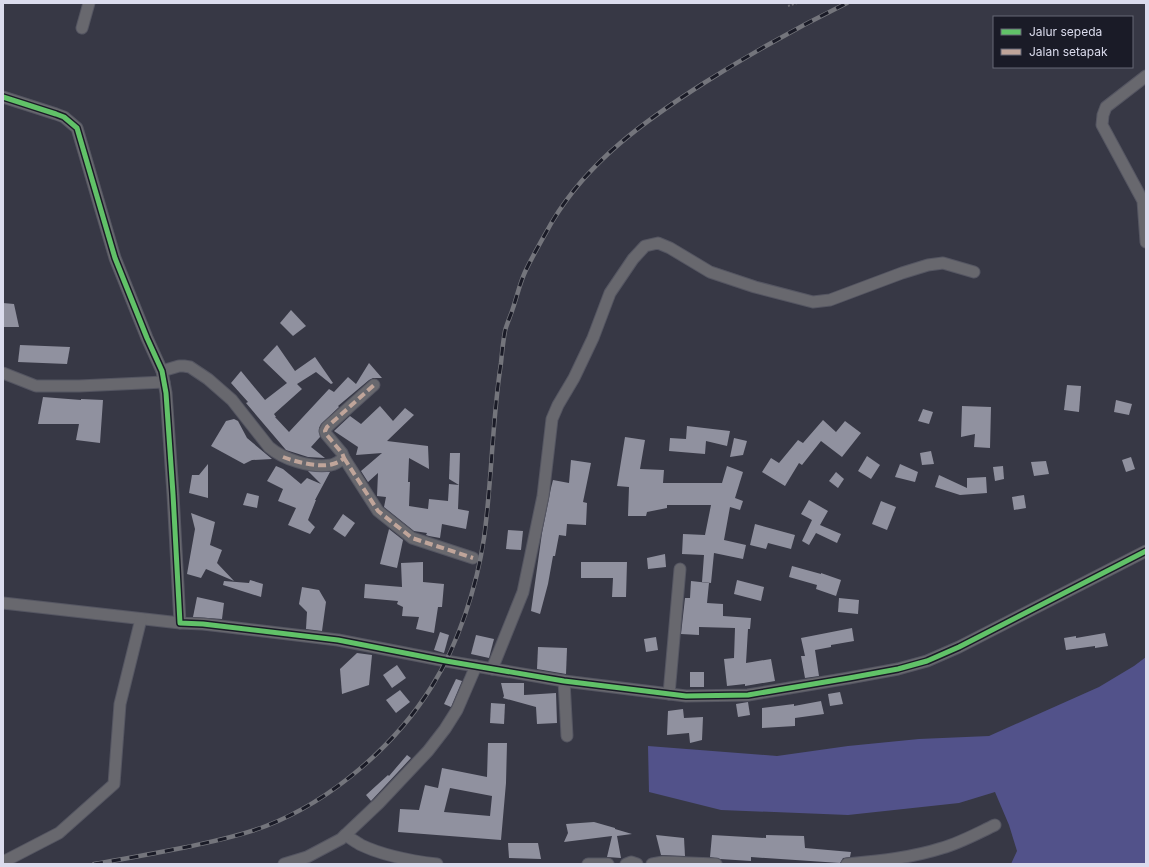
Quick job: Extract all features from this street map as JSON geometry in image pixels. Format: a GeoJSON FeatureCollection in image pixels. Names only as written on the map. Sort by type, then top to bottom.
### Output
{"type":"FeatureCollection","features":[{"type":"Feature","properties":{"kind":"street"},"geometry":{"type":"LineString","coordinates":[[82,28],[89,3]]}},
{"type":"Feature","properties":{"kind":"street"},"geometry":{"type":"LineString","coordinates":[[1146,76],[1106,107],[1102,125],[1144,199],[1146,242]]}},
{"type":"Feature","properties":{"kind":"street"},"geometry":{"type":"LineString","coordinates":[[3,97],[64,117],[77,128],[115,258],[163,376],[173,494],[180,623]]}},
{"type":"Feature","properties":{"kind":"street"},"geometry":{"type":"LineString","coordinates":[[492,669],[523,592],[543,496],[552,419],[593,338],[610,293],[633,259],[645,246],[658,243],[670,248],[710,272],[755,287],[814,302],[830,300],[902,273],[928,265],[942,263],[974,272]]}},
{"type":"Feature","properties":{"kind":"street"},"geometry":{"type":"LineString","coordinates":[[3,373],[36,386],[79,386],[163,376],[179,366],[190,367],[208,379],[232,400],[269,447],[283,457],[321,465],[335,464],[344,458]]}},
{"type":"Feature","properties":{"kind":"street"},"geometry":{"type":"LineString","coordinates":[[374,385],[326,427],[326,434],[342,453],[378,511],[412,538],[473,558]]}},
{"type":"Feature","properties":{"kind":"street"},"geometry":{"type":"LineString","coordinates":[[3,603],[338,640],[564,681],[669,694],[693,696],[748,695],[898,669],[927,661],[959,647],[1146,551]]}},
{"type":"Feature","properties":{"kind":"street"},"geometry":{"type":"LineString","coordinates":[[669,694],[680,569]]}},
{"type":"Feature","properties":{"kind":"street"},"geometry":{"type":"LineString","coordinates":[[3,862],[59,833],[114,784],[120,704],[141,619]]}},
{"type":"Feature","properties":{"kind":"street"},"geometry":{"type":"LineString","coordinates":[[291,863],[307,857],[341,839],[379,803],[428,751],[457,710],[476,666]]}},
{"type":"Feature","properties":{"kind":"street"},"geometry":{"type":"LineString","coordinates":[[564,681],[567,736]]}},
{"type":"Feature","properties":{"kind":"street"},"geometry":{"type":"LineString","coordinates":[[847,864],[906,856],[941,848],[964,840],[995,825]]}},
{"type":"Feature","properties":{"kind":"street"},"geometry":{"type":"LineString","coordinates":[[345,835],[361,845],[386,854],[437,864]]}},
{"type":"Feature","properties":{"kind":"street"},"geometry":{"type":"LineString","coordinates":[[626,864],[631,862],[637,864]]}},
{"type":"Feature","properties":{"kind":"street"},"geometry":{"type":"LineString","coordinates":[[652,864],[663,862],[716,864]]}},
{"type":"Feature","properties":{"kind":"street"},"geometry":{"type":"LineString","coordinates":[[588,864],[608,864]]}},
{"type":"Feature","properties":{"kind":"path"},"geometry":{"type":"LineString","coordinates":[[788,6],[797,3]]}},
{"type":"Feature","properties":{"kind":"shaded area"},"geometry":{"type":"Polygon","coordinates":[[[1146,657],[1146,864],[1011,864],[1017,851],[1009,825],[995,792],[959,803],[848,815],[721,810],[649,792],[648,746],[777,756],[848,746],[919,739],[989,736],[1099,687],[1146,657]]]}},
{"type":"Feature","properties":{"kind":"building"},"geometry":{"type":"Polygon","coordinates":[[[3,303],[14,304],[19,327],[3,327],[3,303]]]}},
{"type":"Feature","properties":{"kind":"building"},"geometry":{"type":"Polygon","coordinates":[[[291,310],[306,326],[293,336],[280,323],[291,310]]]}},
{"type":"Feature","properties":{"kind":"building"},"geometry":{"type":"Polygon","coordinates":[[[20,345],[70,347],[67,364],[18,362],[20,345]]]}},
{"type":"Feature","properties":{"kind":"building"},"geometry":{"type":"Polygon","coordinates":[[[277,345],[295,371],[315,357],[333,383],[331,384],[316,372],[297,384],[302,389],[274,414],[289,432],[329,389],[334,392],[348,377],[356,384],[369,363],[382,378],[373,378],[369,380],[338,406],[339,407],[321,424],[319,428],[320,437],[311,447],[325,458],[308,457],[286,450],[231,383],[241,371],[265,400],[287,383],[263,360],[277,345]]]}},
{"type":"Feature","properties":{"kind":"building"},"geometry":{"type":"Polygon","coordinates":[[[1067,385],[1081,386],[1079,412],[1064,410],[1067,385]]]}},
{"type":"Feature","properties":{"kind":"building"},"geometry":{"type":"Polygon","coordinates":[[[43,397],[103,400],[100,443],[76,440],[79,424],[38,424],[43,397]]]}},
{"type":"Feature","properties":{"kind":"building"},"geometry":{"type":"Polygon","coordinates":[[[1116,400],[1132,404],[1129,415],[1114,412],[1116,400]]]}},
{"type":"Feature","properties":{"kind":"building"},"geometry":{"type":"Polygon","coordinates":[[[380,406],[393,421],[405,408],[414,415],[387,441],[428,446],[429,469],[409,458],[409,506],[428,509],[429,499],[448,501],[449,484],[459,485],[458,509],[469,511],[466,529],[442,524],[440,538],[429,536],[426,535],[427,533],[414,531],[384,507],[386,497],[377,496],[378,473],[368,482],[361,471],[382,453],[356,455],[358,447],[334,431],[350,416],[361,424],[380,406]]]}},
{"type":"Feature","properties":{"kind":"building"},"geometry":{"type":"Polygon","coordinates":[[[962,406],[991,407],[990,448],[974,447],[975,434],[961,437],[962,406]]]}},
{"type":"Feature","properties":{"kind":"building"},"geometry":{"type":"Polygon","coordinates":[[[923,409],[933,412],[929,424],[918,421],[923,409]]]}},
{"type":"Feature","properties":{"kind":"building"},"geometry":{"type":"Polygon","coordinates":[[[234,419],[238,421],[247,438],[272,459],[252,460],[244,464],[211,446],[226,421],[234,419]]]}},
{"type":"Feature","properties":{"kind":"building"},"geometry":{"type":"Polygon","coordinates":[[[823,420],[836,432],[845,421],[861,433],[842,457],[821,441],[802,465],[799,463],[785,486],[762,472],[771,458],[779,463],[798,440],[803,443],[823,420]]]}},
{"type":"Feature","properties":{"kind":"building"},"geometry":{"type":"Polygon","coordinates":[[[687,426],[730,431],[727,446],[706,441],[705,454],[669,451],[670,438],[686,439],[687,426]]]}},
{"type":"Feature","properties":{"kind":"building"},"geometry":{"type":"Polygon","coordinates":[[[625,437],[645,440],[640,469],[664,470],[663,483],[722,483],[727,466],[743,472],[735,498],[743,501],[740,510],[730,507],[724,540],[746,545],[743,559],[714,553],[711,583],[702,582],[704,555],[682,554],[683,534],[705,535],[711,505],[667,505],[667,508],[647,512],[646,516],[628,516],[629,487],[617,486],[625,437]]]}},
{"type":"Feature","properties":{"kind":"building"},"geometry":{"type":"Polygon","coordinates":[[[734,438],[747,441],[743,455],[730,457],[734,438]]]}},
{"type":"Feature","properties":{"kind":"building"},"geometry":{"type":"Polygon","coordinates":[[[931,451],[934,464],[922,465],[920,453],[931,451]]]}},
{"type":"Feature","properties":{"kind":"building"},"geometry":{"type":"Polygon","coordinates":[[[450,453],[460,453],[459,485],[449,479],[450,453]]]}},
{"type":"Feature","properties":{"kind":"building"},"geometry":{"type":"Polygon","coordinates":[[[867,456],[880,465],[871,479],[858,471],[867,456]]]}},
{"type":"Feature","properties":{"kind":"building"},"geometry":{"type":"Polygon","coordinates":[[[1131,457],[1135,469],[1126,472],[1122,460],[1131,457]]]}},
{"type":"Feature","properties":{"kind":"building"},"geometry":{"type":"Polygon","coordinates":[[[571,460],[591,463],[583,502],[587,503],[586,525],[567,524],[566,536],[559,535],[540,614],[531,611],[542,533],[551,488],[553,480],[569,483],[571,460]]]}},
{"type":"Feature","properties":{"kind":"building"},"geometry":{"type":"Polygon","coordinates":[[[1046,461],[1049,474],[1034,476],[1031,462],[1046,461]]]}},
{"type":"Feature","properties":{"kind":"building"},"geometry":{"type":"Polygon","coordinates":[[[208,464],[208,498],[189,493],[192,475],[199,475],[208,464]]]}},
{"type":"Feature","properties":{"kind":"building"},"geometry":{"type":"Polygon","coordinates":[[[900,464],[918,472],[915,482],[895,477],[900,464]]]}},
{"type":"Feature","properties":{"kind":"building"},"geometry":{"type":"Polygon","coordinates":[[[276,466],[283,469],[301,484],[307,478],[321,484],[308,471],[330,472],[315,500],[308,520],[315,527],[310,534],[288,525],[296,508],[278,501],[283,489],[267,481],[276,466]]]}},
{"type":"Feature","properties":{"kind":"building"},"geometry":{"type":"Polygon","coordinates":[[[1003,466],[1004,479],[995,481],[993,467],[1003,466]]]}},
{"type":"Feature","properties":{"kind":"building"},"geometry":{"type":"Polygon","coordinates":[[[836,472],[844,479],[838,488],[829,481],[836,472]]]}},
{"type":"Feature","properties":{"kind":"building"},"geometry":{"type":"Polygon","coordinates":[[[939,475],[967,488],[967,478],[986,477],[987,493],[960,495],[935,487],[939,475]]]}},
{"type":"Feature","properties":{"kind":"building"},"geometry":{"type":"Polygon","coordinates":[[[247,493],[259,496],[257,508],[243,505],[247,493]]]}},
{"type":"Feature","properties":{"kind":"building"},"geometry":{"type":"Polygon","coordinates":[[[1024,495],[1026,508],[1014,510],[1012,497],[1024,495]]]}},
{"type":"Feature","properties":{"kind":"building"},"geometry":{"type":"Polygon","coordinates":[[[809,500],[828,511],[820,525],[841,534],[837,543],[816,533],[809,545],[802,541],[812,520],[801,514],[809,500]]]}},
{"type":"Feature","properties":{"kind":"building"},"geometry":{"type":"Polygon","coordinates":[[[881,501],[896,507],[887,530],[872,524],[881,501]]]}},
{"type":"Feature","properties":{"kind":"building"},"geometry":{"type":"Polygon","coordinates":[[[191,513],[215,522],[210,545],[222,550],[217,563],[234,581],[206,569],[201,578],[187,574],[195,529],[191,513]]]}},
{"type":"Feature","properties":{"kind":"building"},"geometry":{"type":"Polygon","coordinates":[[[343,514],[355,523],[345,537],[333,529],[343,514]]]}},
{"type":"Feature","properties":{"kind":"building"},"geometry":{"type":"Polygon","coordinates":[[[755,524],[795,535],[791,549],[768,543],[766,549],[750,545],[755,524]]]}},
{"type":"Feature","properties":{"kind":"building"},"geometry":{"type":"Polygon","coordinates":[[[389,529],[403,540],[397,568],[380,564],[389,529]]]}},
{"type":"Feature","properties":{"kind":"building"},"geometry":{"type":"Polygon","coordinates":[[[508,530],[523,531],[521,550],[506,549],[508,530]]]}},
{"type":"Feature","properties":{"kind":"building"},"geometry":{"type":"Polygon","coordinates":[[[665,554],[666,567],[648,569],[647,558],[665,554]]]}},
{"type":"Feature","properties":{"kind":"building"},"geometry":{"type":"Polygon","coordinates":[[[423,562],[423,582],[444,584],[442,607],[438,607],[434,633],[416,629],[419,617],[402,616],[403,607],[397,604],[398,601],[364,598],[365,584],[402,587],[401,563],[423,562]]]}},
{"type":"Feature","properties":{"kind":"building"},"geometry":{"type":"Polygon","coordinates":[[[581,562],[627,562],[626,597],[612,597],[613,578],[581,578],[581,562]]]}},
{"type":"Feature","properties":{"kind":"building"},"geometry":{"type":"Polygon","coordinates":[[[792,566],[821,573],[841,580],[836,596],[816,589],[817,585],[789,577],[792,566]]]}},
{"type":"Feature","properties":{"kind":"building"},"geometry":{"type":"Polygon","coordinates":[[[250,580],[263,584],[261,597],[223,585],[224,581],[249,583],[250,580]]]}},
{"type":"Feature","properties":{"kind":"building"},"geometry":{"type":"Polygon","coordinates":[[[737,580],[764,587],[761,601],[734,594],[737,580]]]}},
{"type":"Feature","properties":{"kind":"building"},"geometry":{"type":"Polygon","coordinates":[[[691,581],[709,583],[707,603],[723,604],[723,616],[751,618],[750,629],[748,629],[746,663],[771,659],[775,681],[745,686],[745,684],[727,686],[724,659],[734,658],[735,628],[699,627],[699,635],[681,634],[685,598],[690,598],[691,581]]]}},
{"type":"Feature","properties":{"kind":"building"},"geometry":{"type":"Polygon","coordinates":[[[302,587],[319,590],[326,602],[322,631],[306,629],[307,612],[299,604],[302,587]]]}},
{"type":"Feature","properties":{"kind":"building"},"geometry":{"type":"Polygon","coordinates":[[[197,597],[224,603],[222,619],[193,617],[197,597]]]}},
{"type":"Feature","properties":{"kind":"building"},"geometry":{"type":"Polygon","coordinates":[[[839,598],[859,600],[858,614],[838,612],[839,598]]]}},
{"type":"Feature","properties":{"kind":"building"},"geometry":{"type":"Polygon","coordinates":[[[852,628],[854,641],[831,645],[831,647],[815,650],[819,676],[805,678],[801,656],[805,656],[801,638],[852,628]]]}},
{"type":"Feature","properties":{"kind":"building"},"geometry":{"type":"Polygon","coordinates":[[[440,632],[449,635],[444,653],[434,650],[440,632]]]}},
{"type":"Feature","properties":{"kind":"building"},"geometry":{"type":"Polygon","coordinates":[[[1105,633],[1108,646],[1095,648],[1095,646],[1066,650],[1064,638],[1076,636],[1076,638],[1105,633]]]}},
{"type":"Feature","properties":{"kind":"building"},"geometry":{"type":"Polygon","coordinates":[[[476,635],[494,639],[489,658],[471,654],[476,635]]]}},
{"type":"Feature","properties":{"kind":"building"},"geometry":{"type":"Polygon","coordinates":[[[656,637],[658,650],[646,652],[644,639],[656,637]]]}},
{"type":"Feature","properties":{"kind":"building"},"geometry":{"type":"Polygon","coordinates":[[[538,647],[567,648],[566,674],[537,669],[538,647]]]}},
{"type":"Feature","properties":{"kind":"building"},"geometry":{"type":"Polygon","coordinates":[[[357,653],[372,655],[369,685],[342,694],[340,669],[357,653]]]}},
{"type":"Feature","properties":{"kind":"building"},"geometry":{"type":"Polygon","coordinates":[[[397,665],[406,678],[392,688],[383,675],[397,665]]]}},
{"type":"Feature","properties":{"kind":"building"},"geometry":{"type":"Polygon","coordinates":[[[690,672],[704,672],[704,687],[690,687],[690,672]]]}},
{"type":"Feature","properties":{"kind":"building"},"geometry":{"type":"Polygon","coordinates":[[[456,679],[462,681],[451,707],[444,704],[456,679]]]}},
{"type":"Feature","properties":{"kind":"building"},"geometry":{"type":"Polygon","coordinates":[[[501,683],[524,683],[524,695],[556,693],[557,723],[537,724],[536,707],[503,698],[504,696],[501,683]]]}},
{"type":"Feature","properties":{"kind":"building"},"geometry":{"type":"Polygon","coordinates":[[[400,690],[410,702],[396,713],[386,700],[400,690]]]}},
{"type":"Feature","properties":{"kind":"building"},"geometry":{"type":"Polygon","coordinates":[[[840,692],[843,704],[830,706],[828,694],[840,692]]]}},
{"type":"Feature","properties":{"kind":"building"},"geometry":{"type":"Polygon","coordinates":[[[821,701],[824,714],[795,718],[795,726],[762,728],[762,708],[794,704],[794,706],[821,701]]]}},
{"type":"Feature","properties":{"kind":"building"},"geometry":{"type":"Polygon","coordinates":[[[748,702],[750,715],[738,717],[736,704],[748,702]]]}},
{"type":"Feature","properties":{"kind":"building"},"geometry":{"type":"Polygon","coordinates":[[[491,703],[505,704],[504,724],[490,723],[491,703]]]}},
{"type":"Feature","properties":{"kind":"building"},"geometry":{"type":"Polygon","coordinates":[[[683,709],[684,718],[703,717],[702,740],[690,743],[689,733],[667,735],[668,711],[683,709]]]}},
{"type":"Feature","properties":{"kind":"building"},"geometry":{"type":"Polygon","coordinates":[[[488,743],[507,743],[506,783],[501,840],[398,832],[400,809],[419,810],[425,785],[438,788],[442,768],[487,777],[488,743]],[[450,788],[444,812],[490,816],[492,796],[450,788]]]}},
{"type":"Feature","properties":{"kind":"building"},"geometry":{"type":"Polygon","coordinates":[[[407,755],[411,758],[371,801],[366,795],[388,775],[389,776],[407,755]]]}},
{"type":"Feature","properties":{"kind":"building"},"geometry":{"type":"Polygon","coordinates":[[[594,822],[632,834],[617,836],[621,858],[607,857],[612,836],[564,842],[568,833],[566,824],[594,822]]]}},
{"type":"Feature","properties":{"kind":"building"},"geometry":{"type":"Polygon","coordinates":[[[656,835],[684,838],[685,856],[661,855],[656,835]]]}},
{"type":"Feature","properties":{"kind":"building"},"geometry":{"type":"Polygon","coordinates":[[[712,835],[766,838],[766,835],[804,836],[805,848],[851,852],[850,857],[843,858],[840,863],[751,857],[751,861],[720,859],[710,857],[712,835]]]}},
{"type":"Feature","properties":{"kind":"building"},"geometry":{"type":"Polygon","coordinates":[[[508,843],[538,843],[541,859],[509,858],[508,843]]]}},
{"type":"Feature","properties":{"kind":"railway"},"geometry":{"type":"LineString","coordinates":[[94,864],[207,843],[266,826],[314,802],[337,787],[360,769],[400,730],[417,708],[441,670],[458,634],[477,576],[484,538],[496,407],[505,331],[525,272],[552,222],[566,200],[583,180],[601,161],[640,127],[682,97],[739,62],[792,31],[847,3]]}},
{"type":"Feature","properties":{"kind":"marked path"},"geometry":{"type":"LineString","coordinates":[[283,457],[315,465],[334,464],[343,459],[342,453],[325,431],[327,427],[374,385]]}},
{"type":"Feature","properties":{"kind":"marked path"},"geometry":{"type":"LineString","coordinates":[[344,458],[378,511],[412,538],[473,558]]}},
{"type":"Feature","properties":{"kind":"cycle path"},"geometry":{"type":"LineString","coordinates":[[3,97],[64,117],[77,128],[115,258],[162,371],[166,393],[180,623],[203,624],[338,640],[446,661],[564,681],[686,696],[748,695],[898,669],[927,661],[959,647],[1146,551]]}}]}
